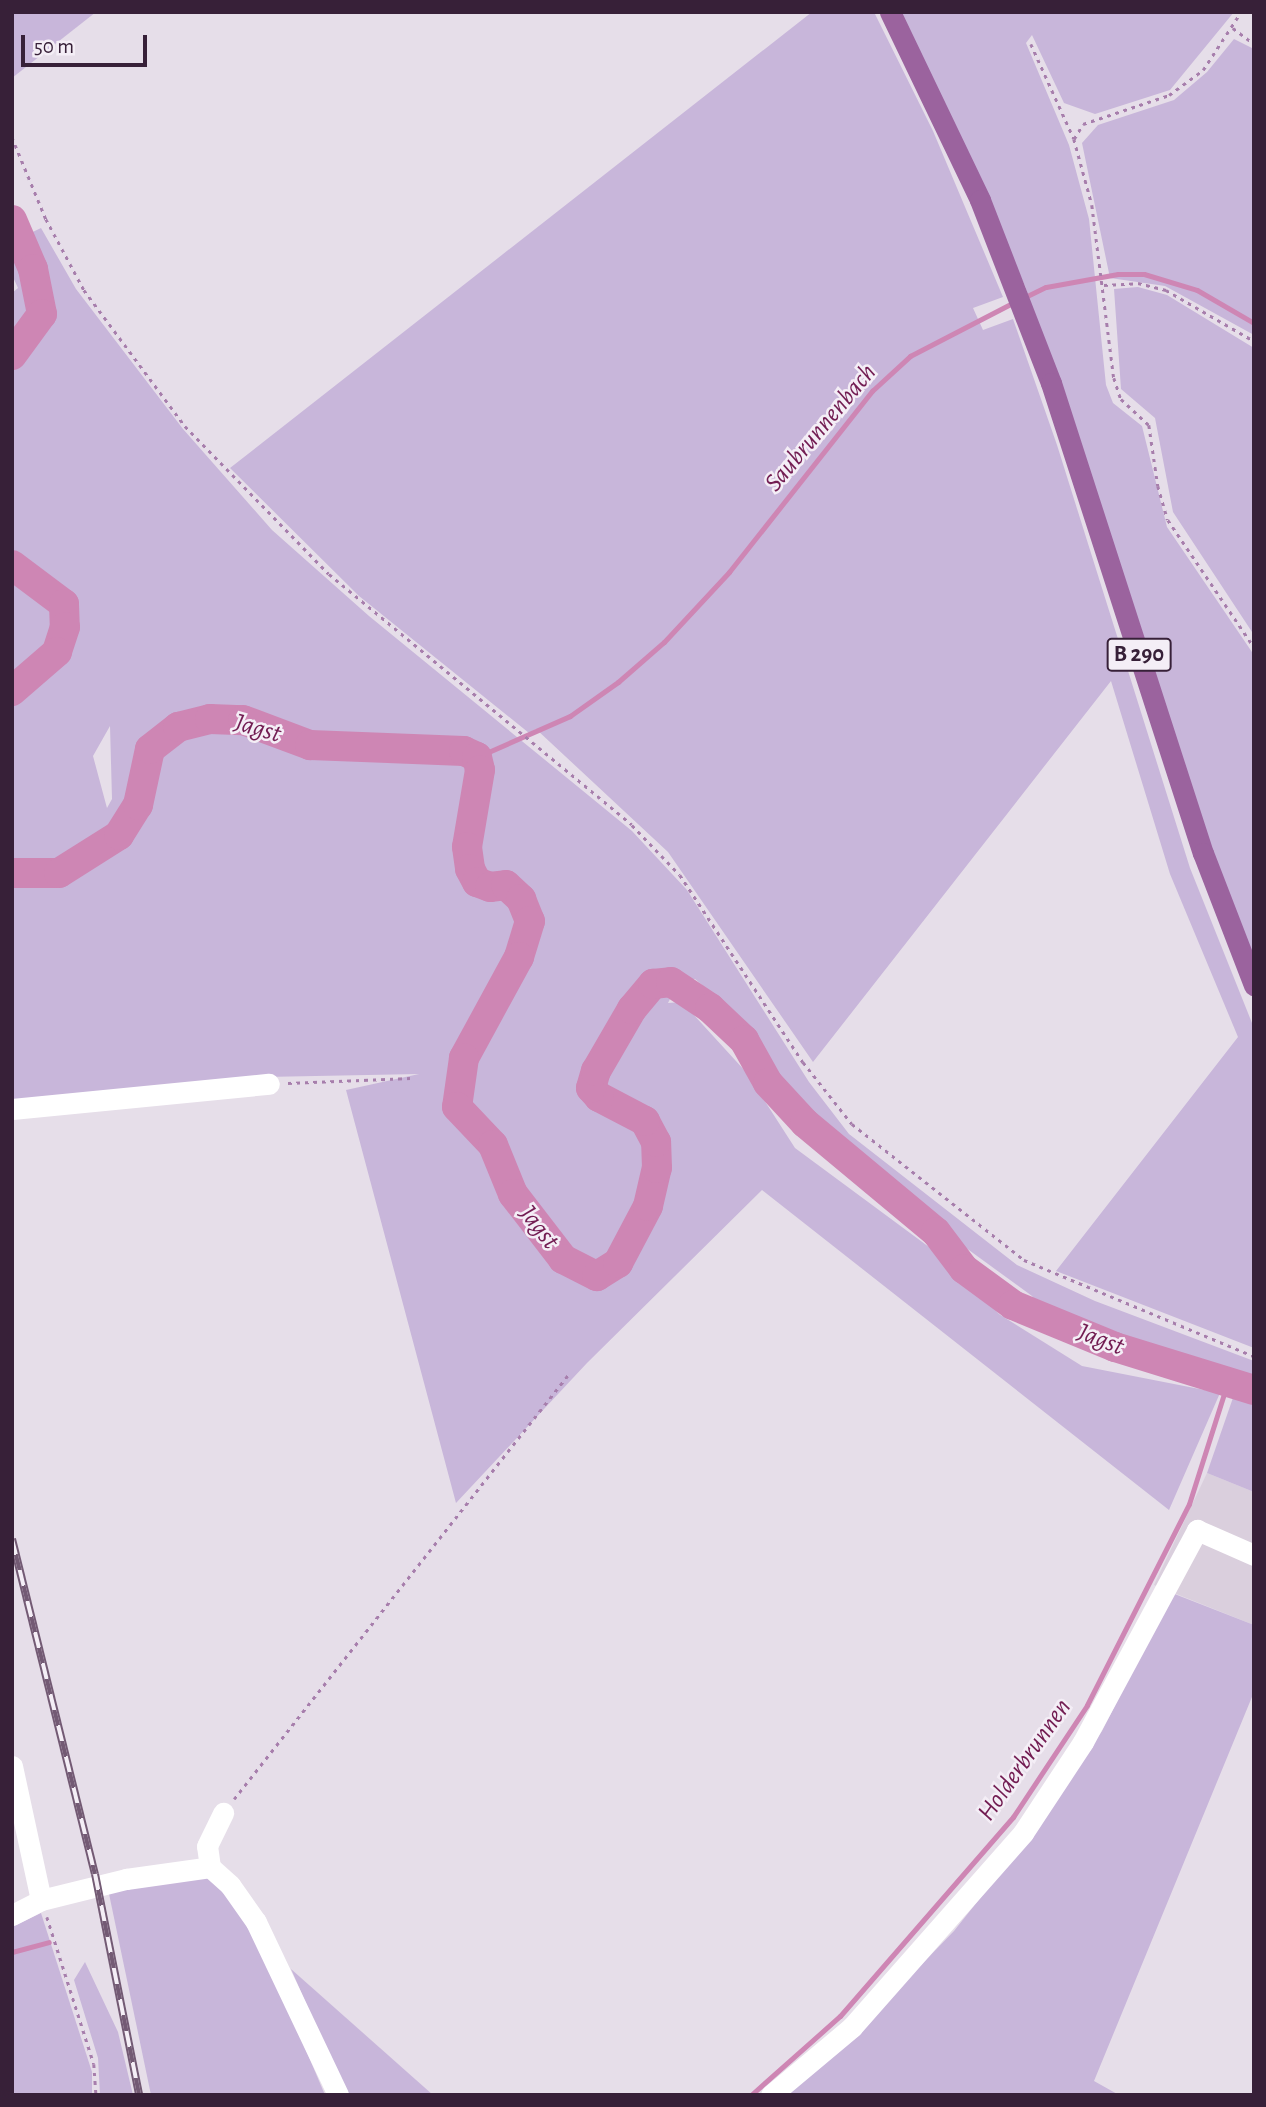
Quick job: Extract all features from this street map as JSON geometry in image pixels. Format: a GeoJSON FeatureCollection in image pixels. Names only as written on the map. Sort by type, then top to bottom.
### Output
{"type":"FeatureCollection","features":[{"type":"Feature","properties":{"kind":"main road","name":"B 290"},"geometry":{"type":"LineString","coordinates":[[890,12],[980,200],[1009,275],[1097,518],[1203,853],[1254,985]]}},
{"type":"Feature","properties":{"kind":"street"},"geometry":{"type":"LineString","coordinates":[[12,1108],[269,1084]]}},
{"type":"Feature","properties":{"kind":"street"},"geometry":{"type":"LineString","coordinates":[[771,2095],[852,2026],[1023,1833],[1083,1742],[1197,1530],[1254,1555]]}},
{"type":"Feature","properties":{"kind":"street"},"geometry":{"type":"LineString","coordinates":[[12,1766],[41,1900]]}},
{"type":"Feature","properties":{"kind":"street"},"geometry":{"type":"LineString","coordinates":[[223,1813],[207,1846],[210,1867],[230,1885],[257,1922],[338,2095]]}},
{"type":"Feature","properties":{"kind":"street"},"geometry":{"type":"LineString","coordinates":[[12,1915],[41,1900],[126,1879],[210,1867]]}},
{"type":"Feature","properties":{"kind":"path"},"geometry":{"type":"LineString","coordinates":[[1074,139],[1083,124],[1169,95],[1203,70],[1233,29],[1241,12]]}},
{"type":"Feature","properties":{"kind":"path"},"geometry":{"type":"LineString","coordinates":[[1233,29],[1254,44]]}},
{"type":"Feature","properties":{"kind":"path"},"geometry":{"type":"LineString","coordinates":[[1031,44],[1074,139],[1100,250],[1114,378],[1121,400],[1149,425],[1158,486],[1168,520],[1254,647]]}},
{"type":"Feature","properties":{"kind":"path"},"geometry":{"type":"LineString","coordinates":[[12,137],[46,219],[84,290],[185,426],[329,574],[632,825],[680,875],[803,1062],[852,1124],[1024,1260],[1254,1356]]}},
{"type":"Feature","properties":{"kind":"path"},"geometry":{"type":"LineString","coordinates":[[1104,285],[1138,283],[1166,290],[1254,341]]}},
{"type":"Feature","properties":{"kind":"path"},"geometry":{"type":"LineString","coordinates":[[269,1084],[411,1078]]}},
{"type":"Feature","properties":{"kind":"path"},"geometry":{"type":"LineString","coordinates":[[223,1813],[568,1376]]}},
{"type":"Feature","properties":{"kind":"path"},"geometry":{"type":"LineString","coordinates":[[41,1900],[94,2064],[96,2095]]}},
{"type":"Feature","properties":{"kind":"shaded area"},"geometry":{"type":"Polygon","coordinates":[[[12,12],[96,12],[12,78],[12,12]]]}},
{"type":"Feature","properties":{"kind":"shaded area"},"geometry":{"type":"Polygon","coordinates":[[[812,12],[874,12],[933,131],[1003,297],[973,308],[983,330],[1013,319],[1057,445],[1190,868],[1254,1028],[1254,1348],[1056,1271],[1238,1037],[1170,874],[1111,681],[813,1062],[668,852],[536,729],[529,733],[359,596],[230,468],[812,12]]]}},
{"type":"Feature","properties":{"kind":"shaded area"},"geometry":{"type":"Polygon","coordinates":[[[898,12],[1234,12],[1170,90],[1095,114],[1064,103],[1032,35],[1026,43],[1069,145],[1089,219],[1106,385],[1113,403],[1142,426],[1167,527],[1254,655],[1254,959],[1216,865],[1025,286],[898,12]]]}},
{"type":"Feature","properties":{"kind":"shaded area"},"geometry":{"type":"Polygon","coordinates":[[[1234,39],[1254,49],[1254,335],[1165,286],[1110,278],[1082,143],[1098,125],[1174,100],[1207,72],[1234,39]]]}},
{"type":"Feature","properties":{"kind":"shaded area"},"geometry":{"type":"Polygon","coordinates":[[[41,228],[76,289],[183,429],[272,530],[369,616],[632,831],[687,890],[809,1082],[849,1134],[1017,1265],[1095,1301],[1254,1361],[1254,1378],[1044,1313],[1032,1296],[962,1245],[808,1115],[728,1007],[695,979],[679,981],[668,1003],[682,1002],[746,1072],[795,1148],[952,1264],[999,1314],[1082,1366],[1220,1393],[1169,1510],[762,1190],[587,1363],[456,1503],[346,1090],[419,1074],[264,1077],[12,1101],[12,293],[18,288],[12,275],[12,242],[41,228]],[[110,726],[93,756],[107,808],[112,799],[110,726]]]}},
{"type":"Feature","properties":{"kind":"shaded area"},"geometry":{"type":"Polygon","coordinates":[[[1138,287],[1167,295],[1254,348],[1254,635],[1173,512],[1155,418],[1121,389],[1114,289],[1138,287]]]}},
{"type":"Feature","properties":{"kind":"shaded area"},"geometry":{"type":"Polygon","coordinates":[[[1236,1389],[1254,1395],[1254,1492],[1207,1473],[1236,1389]]]}},
{"type":"Feature","properties":{"kind":"shaded area"},"geometry":{"type":"Polygon","coordinates":[[[1207,1473],[1254,1492],[1254,1625],[1154,1585],[1207,1473]]]}},
{"type":"Feature","properties":{"kind":"shaded area"},"geometry":{"type":"Polygon","coordinates":[[[1172,1593],[1254,1625],[1254,1692],[1094,2081],[1119,2095],[780,2095],[857,2031],[954,1931],[1039,1824],[1102,1731],[1172,1593]]]}},
{"type":"Feature","properties":{"kind":"shaded area"},"geometry":{"type":"Polygon","coordinates":[[[199,1873],[228,1885],[261,1944],[325,2095],[151,2095],[108,1889],[199,1873]]]}},
{"type":"Feature","properties":{"kind":"shaded area"},"geometry":{"type":"Polygon","coordinates":[[[41,1913],[92,2072],[92,2095],[12,2095],[12,1927],[41,1913]]]}},
{"type":"Feature","properties":{"kind":"shaded area"},"geometry":{"type":"Polygon","coordinates":[[[85,1962],[118,2032],[133,2095],[100,2095],[98,2058],[74,1980],[85,1962]]]}},
{"type":"Feature","properties":{"kind":"shaded area"},"geometry":{"type":"Polygon","coordinates":[[[291,1969],[433,2095],[346,2095],[291,1969]]]}},
{"type":"Feature","properties":{"kind":"waterway","name":"Jagst"},"geometry":{"type":"LineString","coordinates":[[12,220],[33,269],[42,314],[12,355]]}},
{"type":"Feature","properties":{"kind":"waterway","name":"Saubrunnenbach"},"geometry":{"type":"LineString","coordinates":[[1023,298],[1046,287],[1118,274],[1144,274],[1197,290],[1254,323]]}},
{"type":"Feature","properties":{"kind":"waterway","name":"Saubrunnenbach"},"geometry":{"type":"LineString","coordinates":[[477,757],[570,716],[618,682],[664,642],[729,572],[872,391],[910,356],[1014,302]]}},
{"type":"Feature","properties":{"kind":"waterway","name":"Jagst"},"geometry":{"type":"LineString","coordinates":[[12,565],[64,604],[65,627],[57,652],[12,691]]}},
{"type":"Feature","properties":{"kind":"waterway","name":"Jagst"},"geometry":{"type":"LineString","coordinates":[[12,873],[59,873],[119,835],[138,805],[150,749],[178,727],[210,719],[243,720],[310,745],[464,751],[477,757],[480,770],[467,847],[470,869],[477,882],[490,887],[506,885],[521,899],[530,921],[519,957],[464,1058],[457,1107],[493,1145],[513,1194],[563,1259],[597,1276],[618,1263],[648,1206],[657,1168],[656,1142],[645,1121],[599,1097],[591,1088],[596,1071],[632,1009],[653,984],[671,982],[710,1008],[744,1040],[768,1083],[805,1123],[936,1232],[964,1269],[1013,1305],[1115,1347],[1254,1390]]}},
{"type":"Feature","properties":{"kind":"waterway","name":"Holderbrunnen"},"geometry":{"type":"LineString","coordinates":[[751,2095],[840,2016],[1013,1817],[1087,1705],[1189,1504],[1228,1381]]}},
{"type":"Feature","properties":{"kind":"waterway"},"geometry":{"type":"LineString","coordinates":[[12,1952],[49,1942]]}},
{"type":"Feature","properties":{"kind":"railway"},"geometry":{"type":"LineString","coordinates":[[12,1539],[95,1874],[139,2095]]}}]}
